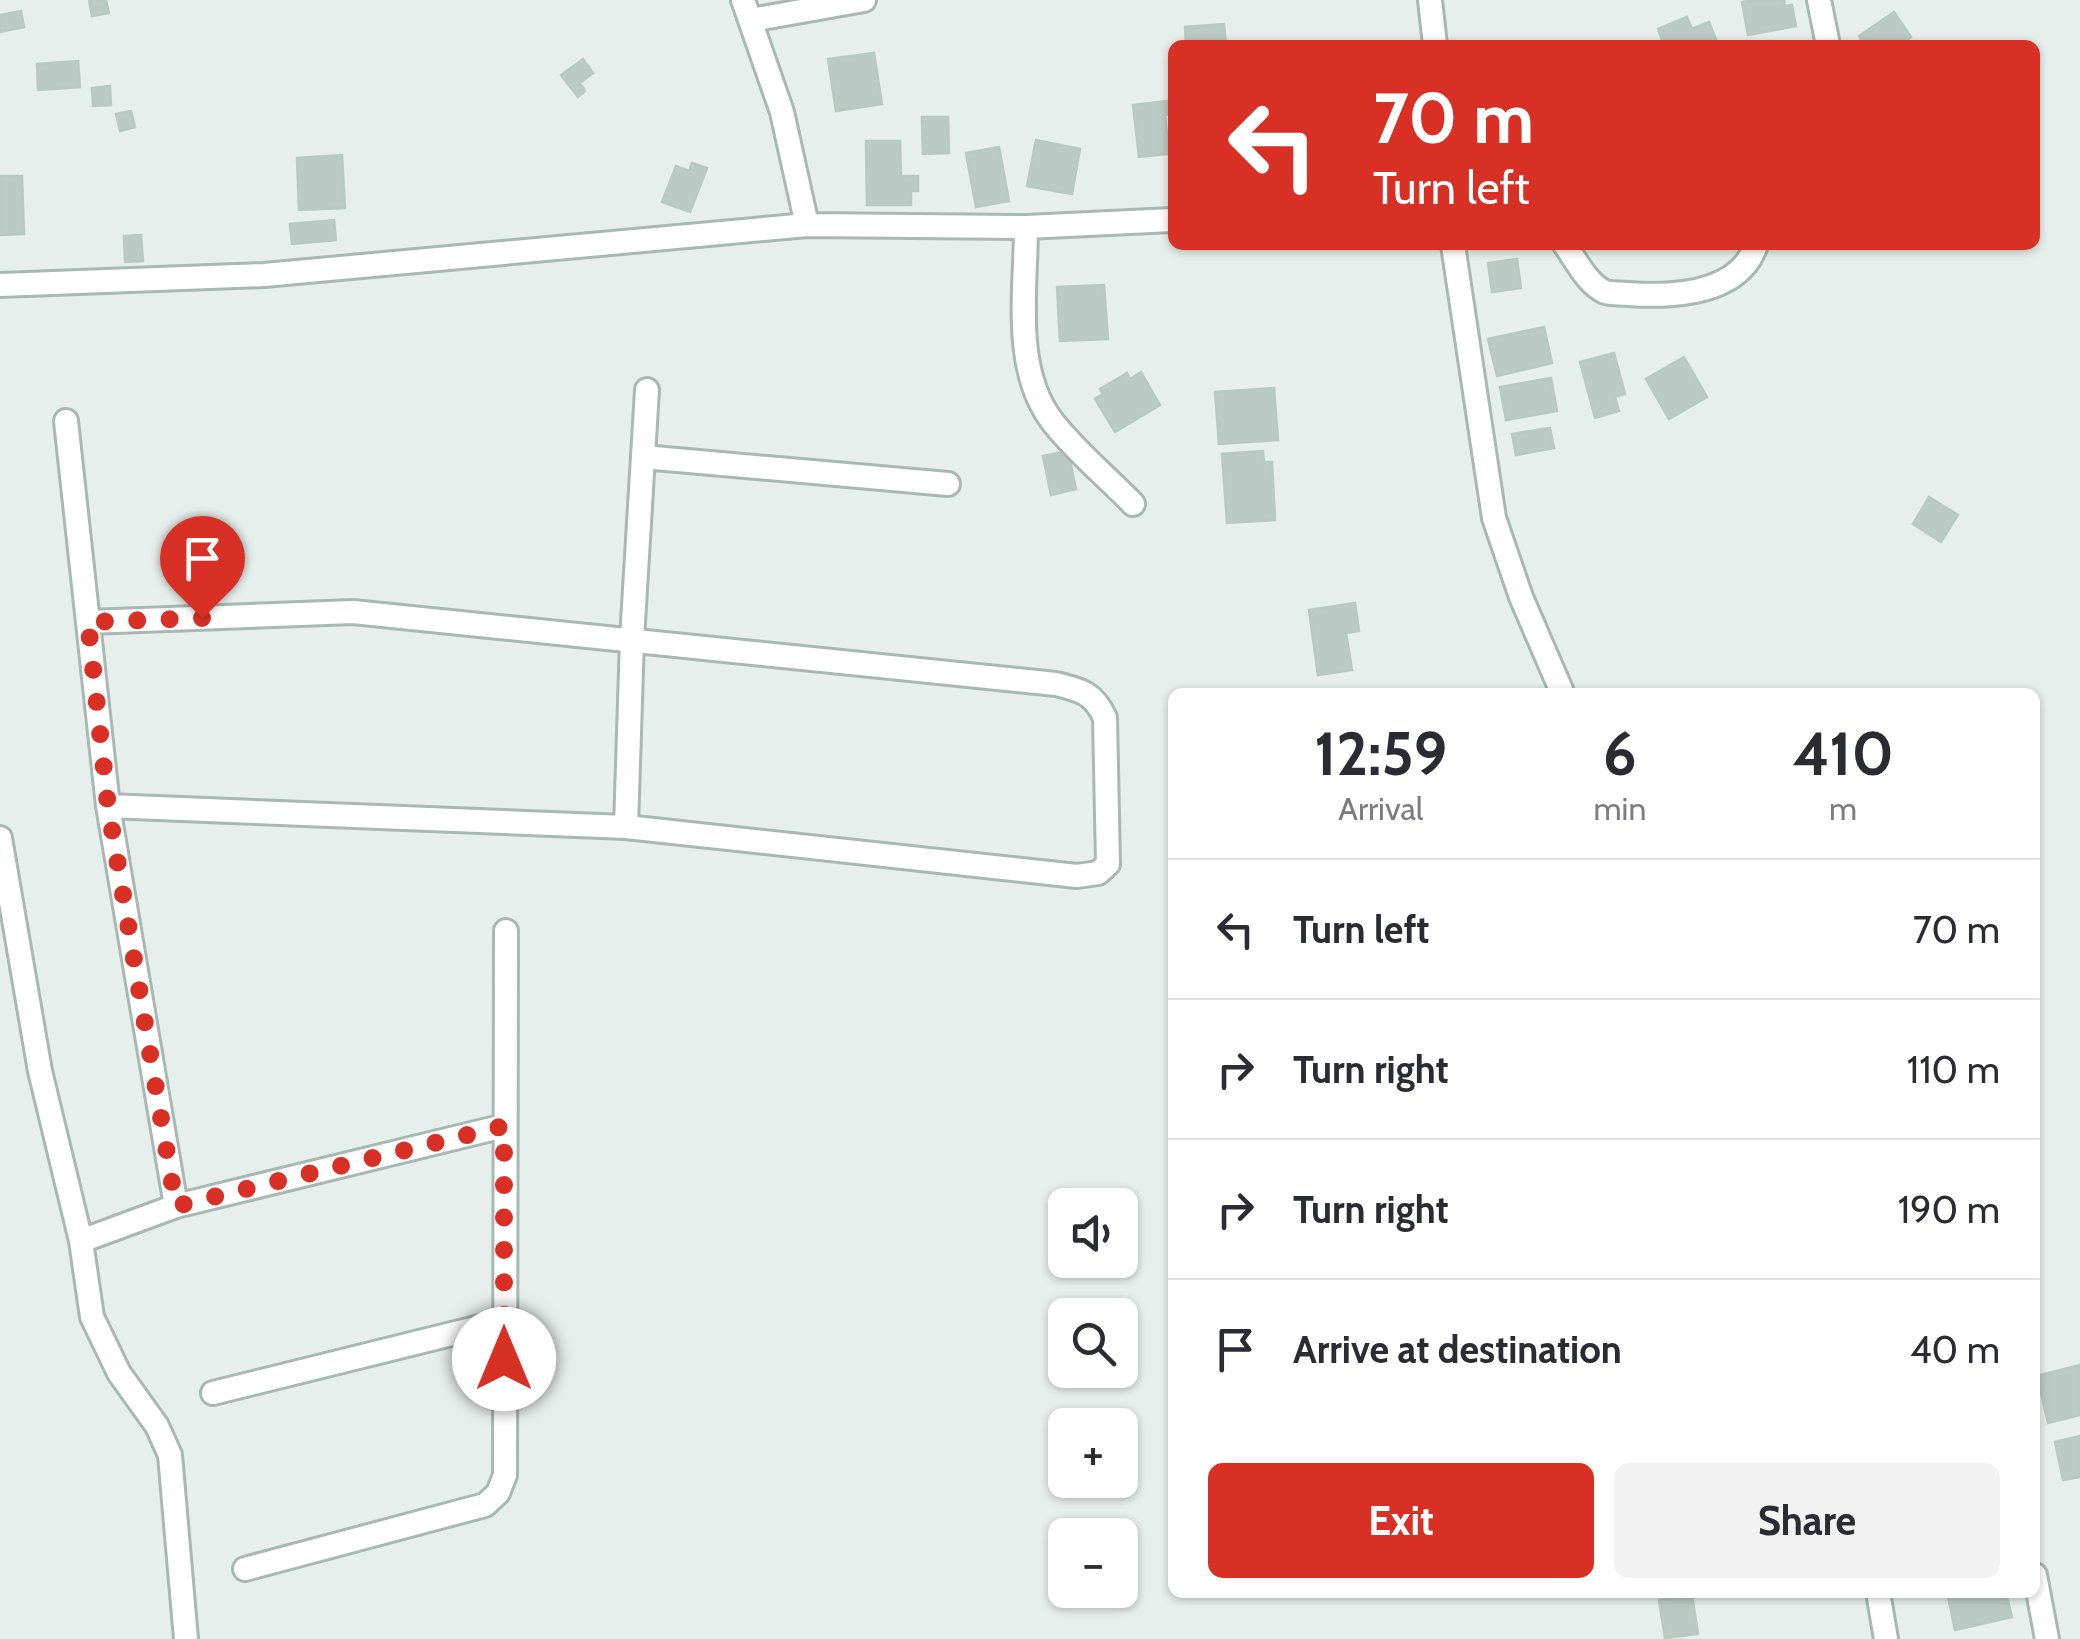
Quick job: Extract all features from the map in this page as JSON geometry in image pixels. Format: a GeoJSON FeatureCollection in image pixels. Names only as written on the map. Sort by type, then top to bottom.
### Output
{"type":"FeatureCollection","features":[{"type":"Feature","properties":{"kind":"street"},"geometry":{"type":"LineString","coordinates":[[807,224],[792,150],[747,10],[864,0]]}},
{"type":"Feature","properties":{"kind":"street"},"geometry":{"type":"LineString","coordinates":[[1430,0],[1434,40]]}},
{"type":"Feature","properties":{"kind":"street"},"geometry":{"type":"LineString","coordinates":[[1819,0],[1827,40]]}},
{"type":"Feature","properties":{"kind":"street"},"geometry":{"type":"LineString","coordinates":[[0,285],[264,274],[807,224],[1026,227],[1168,220]]}},
{"type":"Feature","properties":{"kind":"street"},"geometry":{"type":"LineString","coordinates":[[1026,227],[1026,350],[1039,400],[1053,422],[1133,504]]}},
{"type":"Feature","properties":{"kind":"street"},"geometry":{"type":"LineString","coordinates":[[1455,250],[1494,518],[1521,597],[1560,688]]}},
{"type":"Feature","properties":{"kind":"street"},"geometry":{"type":"LineString","coordinates":[[1568,250],[1582,271],[1604,292],[1655,296],[1688,294],[1732,278],[1754,250]]}},
{"type":"Feature","properties":{"kind":"street"},"geometry":{"type":"LineString","coordinates":[[626,827],[632,639],[648,390]]}},
{"type":"Feature","properties":{"kind":"street"},"geometry":{"type":"LineString","coordinates":[[66,421],[108,806],[176,1206]]}},
{"type":"Feature","properties":{"kind":"street"},"geometry":{"type":"LineString","coordinates":[[644,457],[948,484]]}},
{"type":"Feature","properties":{"kind":"street"},"geometry":{"type":"LineString","coordinates":[[88,622],[353,612],[1056,684],[1087,692],[1106,718],[1108,864],[1098,873],[1077,876],[626,827],[108,806]]}},
{"type":"Feature","properties":{"kind":"street"},"geometry":{"type":"LineString","coordinates":[[0,838],[40,1071],[81,1241],[92,1316],[119,1373],[157,1426],[170,1455],[186,1639]]}},
{"type":"Feature","properties":{"kind":"street"},"geometry":{"type":"LineString","coordinates":[[245,1569],[485,1505],[498,1493],[505,1475],[506,931]]}},
{"type":"Feature","properties":{"kind":"street"},"geometry":{"type":"LineString","coordinates":[[81,1241],[176,1206],[504,1126]]}},
{"type":"Feature","properties":{"kind":"street"},"geometry":{"type":"LineString","coordinates":[[213,1393],[504,1321]]}},
{"type":"Feature","properties":{"kind":"street"},"geometry":{"type":"LineString","coordinates":[[1879,1598],[1886,1639]]}},
{"type":"Feature","properties":{"kind":"street"},"geometry":{"type":"LineString","coordinates":[[2039,1598],[2047,1639]]}},
{"type":"Feature","properties":{"kind":"building"},"geometry":{"type":"Polygon","coordinates":[[[89,0],[106,0],[109,13],[92,16],[89,0]]]}},
{"type":"Feature","properties":{"kind":"building"},"geometry":{"type":"Polygon","coordinates":[[[1784,0],[1785,6],[1792,5],[1796,26],[1748,35],[1742,2],[1784,0]]]}},
{"type":"Feature","properties":{"kind":"building"},"geometry":{"type":"Polygon","coordinates":[[[21,11],[24,27],[0,32],[0,15],[21,11]]]}},
{"type":"Feature","properties":{"kind":"building"},"geometry":{"type":"Polygon","coordinates":[[[1894,12],[1911,37],[1862,40],[1859,36],[1894,12]]]}},
{"type":"Feature","properties":{"kind":"building"},"geometry":{"type":"Polygon","coordinates":[[[1687,17],[1692,29],[1709,22],[1716,40],[1662,40],[1658,29],[1687,17]]]}},
{"type":"Feature","properties":{"kind":"building"},"geometry":{"type":"Polygon","coordinates":[[[1224,24],[1226,40],[1186,40],[1185,27],[1224,24]]]}},
{"type":"Feature","properties":{"kind":"building"},"geometry":{"type":"Polygon","coordinates":[[[874,53],[882,104],[836,111],[828,59],[874,53]]]}},
{"type":"Feature","properties":{"kind":"building"},"geometry":{"type":"Polygon","coordinates":[[[583,59],[593,73],[580,83],[585,91],[578,97],[561,75],[583,59]]]}},
{"type":"Feature","properties":{"kind":"building"},"geometry":{"type":"Polygon","coordinates":[[[78,61],[80,87],[38,90],[37,64],[78,61]]]}},
{"type":"Feature","properties":{"kind":"building"},"geometry":{"type":"Polygon","coordinates":[[[110,86],[111,105],[93,106],[92,88],[110,86]]]}},
{"type":"Feature","properties":{"kind":"building"},"geometry":{"type":"Polygon","coordinates":[[[1168,101],[1168,154],[1139,157],[1133,105],[1168,101]]]}},
{"type":"Feature","properties":{"kind":"building"},"geometry":{"type":"Polygon","coordinates":[[[131,111],[135,127],[120,131],[116,114],[131,111]]]}},
{"type":"Feature","properties":{"kind":"building"},"geometry":{"type":"Polygon","coordinates":[[[922,117],[948,117],[949,153],[923,154],[922,117]]]}},
{"type":"Feature","properties":{"kind":"building"},"geometry":{"type":"Polygon","coordinates":[[[1036,140],[1080,149],[1072,194],[1027,186],[1036,140]]]}},
{"type":"Feature","properties":{"kind":"building"},"geometry":{"type":"Polygon","coordinates":[[[866,141],[900,141],[901,176],[918,176],[918,191],[911,191],[911,205],[867,205],[866,141]]]}},
{"type":"Feature","properties":{"kind":"building"},"geometry":{"type":"Polygon","coordinates":[[[999,147],[1009,201],[976,207],[966,153],[999,147]]]}},
{"type":"Feature","properties":{"kind":"building"},"geometry":{"type":"Polygon","coordinates":[[[342,155],[345,208],[299,210],[297,158],[342,155]]]}},
{"type":"Feature","properties":{"kind":"building"},"geometry":{"type":"Polygon","coordinates":[[[692,163],[707,168],[690,212],[662,202],[676,166],[689,171],[692,163]]]}},
{"type":"Feature","properties":{"kind":"building"},"geometry":{"type":"Polygon","coordinates":[[[0,176],[22,176],[24,234],[0,235],[0,176]]]}},
{"type":"Feature","properties":{"kind":"building"},"geometry":{"type":"Polygon","coordinates":[[[334,220],[336,240],[292,244],[290,224],[334,220]]]}},
{"type":"Feature","properties":{"kind":"building"},"geometry":{"type":"Polygon","coordinates":[[[141,235],[143,261],[125,262],[124,236],[141,235]]]}},
{"type":"Feature","properties":{"kind":"building"},"geometry":{"type":"Polygon","coordinates":[[[1517,259],[1521,288],[1492,292],[1488,263],[1517,259]]]}},
{"type":"Feature","properties":{"kind":"building"},"geometry":{"type":"Polygon","coordinates":[[[1104,285],[1108,339],[1060,341],[1057,287],[1104,285]]]}},
{"type":"Feature","properties":{"kind":"building"},"geometry":{"type":"Polygon","coordinates":[[[1544,327],[1552,363],[1497,376],[1488,339],[1544,327]]]}},
{"type":"Feature","properties":{"kind":"building"},"geometry":{"type":"Polygon","coordinates":[[[1614,353],[1625,394],[1615,397],[1619,411],[1595,418],[1580,362],[1614,353]]]}},
{"type":"Feature","properties":{"kind":"building"},"geometry":{"type":"Polygon","coordinates":[[[1684,357],[1707,397],[1669,419],[1646,379],[1684,357]]]}},
{"type":"Feature","properties":{"kind":"building"},"geometry":{"type":"Polygon","coordinates":[[[1141,372],[1160,405],[1115,432],[1095,399],[1103,394],[1100,389],[1127,373],[1130,379],[1141,372]]]}},
{"type":"Feature","properties":{"kind":"building"},"geometry":{"type":"Polygon","coordinates":[[[1551,378],[1557,411],[1506,420],[1500,387],[1551,378]]]}},
{"type":"Feature","properties":{"kind":"building"},"geometry":{"type":"Polygon","coordinates":[[[1274,388],[1278,440],[1219,444],[1215,392],[1274,388]]]}},
{"type":"Feature","properties":{"kind":"building"},"geometry":{"type":"Polygon","coordinates":[[[1550,428],[1554,448],[1516,455],[1512,434],[1550,428]]]}},
{"type":"Feature","properties":{"kind":"building"},"geometry":{"type":"Polygon","coordinates":[[[1068,451],[1076,489],[1051,495],[1043,456],[1068,451]]]}},
{"type":"Feature","properties":{"kind":"building"},"geometry":{"type":"Polygon","coordinates":[[[1263,451],[1264,462],[1272,462],[1275,520],[1227,523],[1222,454],[1263,451]]]}},
{"type":"Feature","properties":{"kind":"building"},"geometry":{"type":"Polygon","coordinates":[[[1929,497],[1958,515],[1941,542],[1913,524],[1929,497]]]}},
{"type":"Feature","properties":{"kind":"building"},"geometry":{"type":"Polygon","coordinates":[[[1355,603],[1359,631],[1346,633],[1352,670],[1318,675],[1309,610],[1355,603]]]}},
{"type":"Feature","properties":{"kind":"building"},"geometry":{"type":"Polygon","coordinates":[[[2080,1365],[2080,1415],[2048,1423],[2040,1375],[2080,1365]]]}},
{"type":"Feature","properties":{"kind":"building"},"geometry":{"type":"Polygon","coordinates":[[[2080,1436],[2080,1477],[2063,1480],[2055,1442],[2080,1436]]]}},
{"type":"Feature","properties":{"kind":"building"},"geometry":{"type":"Polygon","coordinates":[[[1692,1598],[1698,1634],[1665,1638],[1659,1600],[1692,1598]]]}},
{"type":"Feature","properties":{"kind":"building"},"geometry":{"type":"Polygon","coordinates":[[[1948,1598],[2007,1598],[2012,1617],[1955,1630],[1948,1598]]]}},
{"type":"Feature","properties":{"kind":"route"},"geometry":{"type":"LineString","coordinates":[[202,618],[88,622],[108,806],[176,1206],[504,1126],[504,1359]]}}]}
